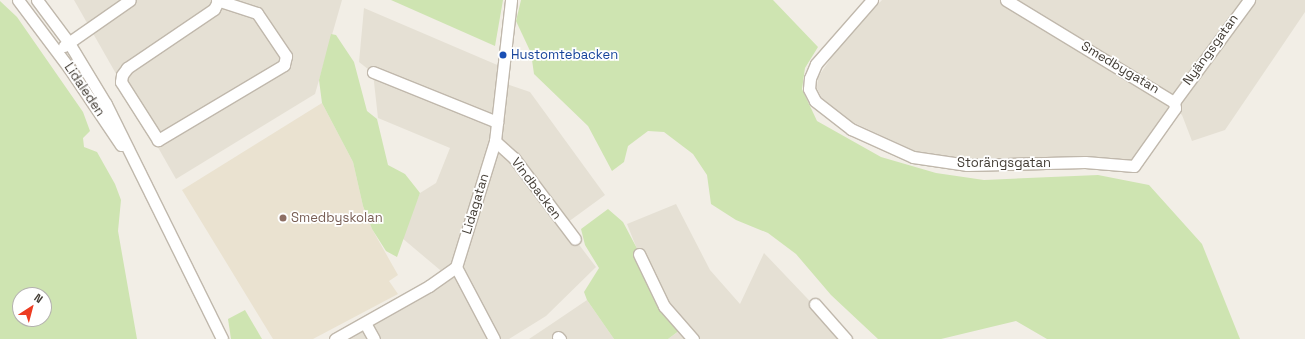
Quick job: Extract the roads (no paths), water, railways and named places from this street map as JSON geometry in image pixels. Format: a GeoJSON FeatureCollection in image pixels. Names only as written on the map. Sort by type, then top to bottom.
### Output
{"type":"FeatureCollection","features":[{"type":"Feature","properties":{"kind":"street","name":"Lidaleden"},"geometry":{"type":"LineString","coordinates":[[18,0],[57,51],[145,182]]}},
{"type":"Feature","properties":{"kind":"street","name":"Lidaleden"},"geometry":{"type":"LineString","coordinates":[[37,0],[69,43],[106,104],[222,339]]}},
{"type":"Feature","properties":{"kind":"street"},"geometry":{"type":"LineString","coordinates":[[57,51],[130,0]]}},
{"type":"Feature","properties":{"kind":"street","name":"Lidagatan"},"geometry":{"type":"LineString","coordinates":[[456,266],[495,141],[511,0]]}},
{"type":"Feature","properties":{"kind":"street","name":"Storängsgatan"},"geometry":{"type":"LineString","coordinates":[[872,0],[833,43],[810,78],[809,89],[815,101],[851,129],[913,157],[967,165],[1085,162],[1124,168],[1134,166],[1175,108],[1174,102]]}},
{"type":"Feature","properties":{"kind":"street","name":"Smedbygatan"},"geometry":{"type":"LineString","coordinates":[[1006,0],[1174,102]]}},
{"type":"Feature","properties":{"kind":"street","name":"Nyängsgatan"},"geometry":{"type":"LineString","coordinates":[[1174,102],[1249,0]]}},
{"type":"Feature","properties":{"kind":"street"},"geometry":{"type":"LineString","coordinates":[[217,1],[257,12],[286,56],[284,65],[158,140],[121,82],[122,75],[128,68],[214,9],[217,1]]}},
{"type":"Feature","properties":{"kind":"street"},"geometry":{"type":"LineString","coordinates":[[373,72],[497,122]]}},
{"type":"Feature","properties":{"kind":"street","name":"Vindbacken"},"geometry":{"type":"LineString","coordinates":[[495,141],[514,158],[575,239]]}},
{"type":"Feature","properties":{"kind":"street"},"geometry":{"type":"LineString","coordinates":[[640,254],[664,306],[693,339]]}},
{"type":"Feature","properties":{"kind":"street"},"geometry":{"type":"LineString","coordinates":[[335,339],[429,286],[456,266],[494,339]]}},
{"type":"Feature","properties":{"kind":"street"},"geometry":{"type":"LineString","coordinates":[[816,304],[846,339]]}},
{"type":"Feature","properties":{"kind":"street"},"geometry":{"type":"LineString","coordinates":[[365,323],[374,339]]}},
{"type":"Feature","properties":{"kind":"place","name":"Hustomtebacken"},"geometry":{"type":"Point","coordinates":[503,55]}},
{"type":"Feature","properties":{"kind":"place","name":"Smedbyskolan"},"geometry":{"type":"Point","coordinates":[283,218]}}]}
